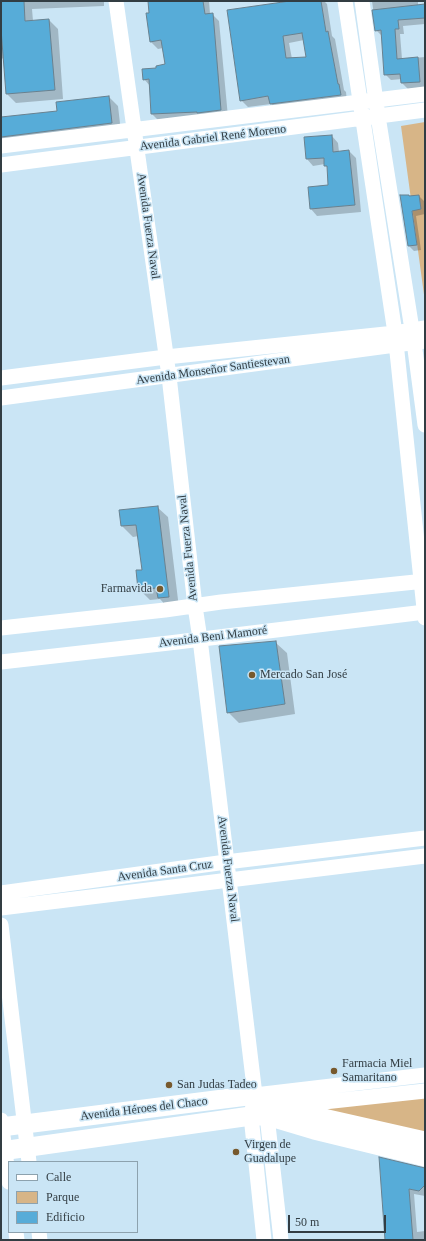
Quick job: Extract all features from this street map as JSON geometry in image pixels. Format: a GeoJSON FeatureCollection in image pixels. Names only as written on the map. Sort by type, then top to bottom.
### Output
{"type":"FeatureCollection","features":[{"type":"Feature","properties":{"kind":"main road","name":"Avenida Héroes del Chaco"},"geometry":{"type":"LineString","coordinates":[[1,1125],[24,1124],[255,1095],[284,1107],[319,1117],[425,1141]]}},
{"type":"Feature","properties":{"kind":"main road","name":"Avenida Héroes del Chaco"},"geometry":{"type":"LineString","coordinates":[[3,1151],[28,1155],[259,1116],[425,1158]]}},
{"type":"Feature","properties":{"kind":"street","name":"Avenida Fuerza Naval"},"geometry":{"type":"LineString","coordinates":[[116,1],[169,376],[195,606],[255,1095],[282,1240]]}},
{"type":"Feature","properties":{"kind":"street"},"geometry":{"type":"LineString","coordinates":[[345,1],[396,339],[423,581],[425,614]]}},
{"type":"Feature","properties":{"kind":"street"},"geometry":{"type":"LineString","coordinates":[[362,1],[378,116],[419,335],[425,425]]}},
{"type":"Feature","properties":{"kind":"street","name":"Avenida Gabriel René Moreno"},"geometry":{"type":"LineString","coordinates":[[1,146],[425,94]]}},
{"type":"Feature","properties":{"kind":"street","name":"Avenida Gabriel René Moreno"},"geometry":{"type":"LineString","coordinates":[[1,165],[425,110]]}},
{"type":"Feature","properties":{"kind":"street","name":"Avenida Monseñor Santiestevan"},"geometry":{"type":"LineString","coordinates":[[1,398],[169,376],[419,335]]}},
{"type":"Feature","properties":{"kind":"street","name":"Avenida Monseñor Santiestevan"},"geometry":{"type":"LineString","coordinates":[[1,378],[166,357],[396,339]]}},
{"type":"Feature","properties":{"kind":"street"},"geometry":{"type":"LineString","coordinates":[[1,628],[423,581]]}},
{"type":"Feature","properties":{"kind":"street","name":"Avenida Beni Mamoré"},"geometry":{"type":"LineString","coordinates":[[1,662],[425,614]]}},
{"type":"Feature","properties":{"kind":"street","name":"Avenida Santa Cruz"},"geometry":{"type":"LineString","coordinates":[[1,893],[226,862],[425,838]]}},
{"type":"Feature","properties":{"kind":"street","name":"Avenida Santa Cruz"},"geometry":{"type":"LineString","coordinates":[[1,908],[425,856]]}},
{"type":"Feature","properties":{"kind":"street"},"geometry":{"type":"LineString","coordinates":[[1,925],[28,1155]]}},
{"type":"Feature","properties":{"kind":"street"},"geometry":{"type":"LineString","coordinates":[[255,1095],[425,1075]]}},
{"type":"Feature","properties":{"kind":"street"},"geometry":{"type":"LineString","coordinates":[[259,1116],[284,1107],[425,1091]]}},
{"type":"Feature","properties":{"kind":"street","name":"Avenida Fuerza Naval"},"geometry":{"type":"LineString","coordinates":[[259,1116],[264,1240]]}},
{"type":"Feature","properties":{"kind":"street"},"geometry":{"type":"LineString","coordinates":[[1,1125],[3,1151],[8,1177]]}},
{"type":"Feature","properties":{"kind":"green space"},"geometry":{"type":"Polygon","coordinates":[[[425,122],[425,302],[401,126],[425,122]]]}},
{"type":"Feature","properties":{"kind":"green space"},"geometry":{"type":"Polygon","coordinates":[[[425,1097],[425,1135],[327,1112],[329,1108],[425,1097]]]}},
{"type":"Feature","properties":{"kind":"building"},"geometry":{"type":"Polygon","coordinates":[[[1,1],[24,1],[25,21],[49,19],[55,90],[6,94],[1,29],[1,1]]]}},
{"type":"Feature","properties":{"kind":"building"},"geometry":{"type":"Polygon","coordinates":[[[148,1],[203,1],[205,14],[213,13],[221,110],[197,113],[151,114],[149,79],[143,80],[142,69],[156,68],[156,66],[165,64],[161,40],[150,42],[146,13],[149,13],[148,1]]]}},
{"type":"Feature","properties":{"kind":"building"},"geometry":{"type":"Polygon","coordinates":[[[290,1],[321,1],[326,32],[328,31],[341,95],[270,104],[268,96],[240,101],[227,10],[290,1]],[[302,33],[283,36],[286,58],[306,57],[302,33]]]}},
{"type":"Feature","properties":{"kind":"building"},"geometry":{"type":"Polygon","coordinates":[[[425,4],[425,18],[398,20],[399,29],[395,29],[397,59],[418,57],[420,82],[401,83],[400,74],[384,75],[381,30],[375,31],[372,10],[425,4]]]}},
{"type":"Feature","properties":{"kind":"building"},"geometry":{"type":"Polygon","coordinates":[[[109,96],[112,123],[1,137],[1,117],[57,111],[56,102],[109,96]]]}},
{"type":"Feature","properties":{"kind":"building"},"geometry":{"type":"Polygon","coordinates":[[[332,135],[333,152],[349,150],[355,205],[310,209],[308,187],[328,185],[327,166],[324,166],[324,158],[306,159],[304,137],[332,135]]]}},
{"type":"Feature","properties":{"kind":"building"},"geometry":{"type":"Polygon","coordinates":[[[400,195],[419,195],[421,209],[412,211],[417,245],[408,246],[400,195]]]}},
{"type":"Feature","properties":{"kind":"building"},"geometry":{"type":"Polygon","coordinates":[[[158,506],[169,597],[158,598],[156,588],[138,590],[136,570],[142,570],[136,525],[121,526],[119,510],[158,506]]]}},
{"type":"Feature","properties":{"kind":"building","name":"Mercado San José"},"geometry":{"type":"Polygon","coordinates":[[[276,641],[285,704],[227,713],[219,646],[276,641]]]}},
{"type":"Feature","properties":{"kind":"building"},"geometry":{"type":"Polygon","coordinates":[[[379,1157],[425,1168],[425,1185],[419,1191],[409,1189],[413,1240],[385,1240],[379,1157]]]}},
{"type":"Feature","properties":{"kind":"place","name":"Farmavida"},"geometry":{"type":"Point","coordinates":[160,589]}},
{"type":"Feature","properties":{"kind":"place","name":"Mercado San José"},"geometry":{"type":"Point","coordinates":[252,675]}},
{"type":"Feature","properties":{"kind":"place","name":"Farmacia Miel Samaritano"},"geometry":{"type":"Point","coordinates":[334,1071]}},
{"type":"Feature","properties":{"kind":"place","name":"San Judas Tadeo"},"geometry":{"type":"Point","coordinates":[169,1085]}},
{"type":"Feature","properties":{"kind":"place","name":"Virgen de Guadalupe"},"geometry":{"type":"Point","coordinates":[236,1152]}}]}
